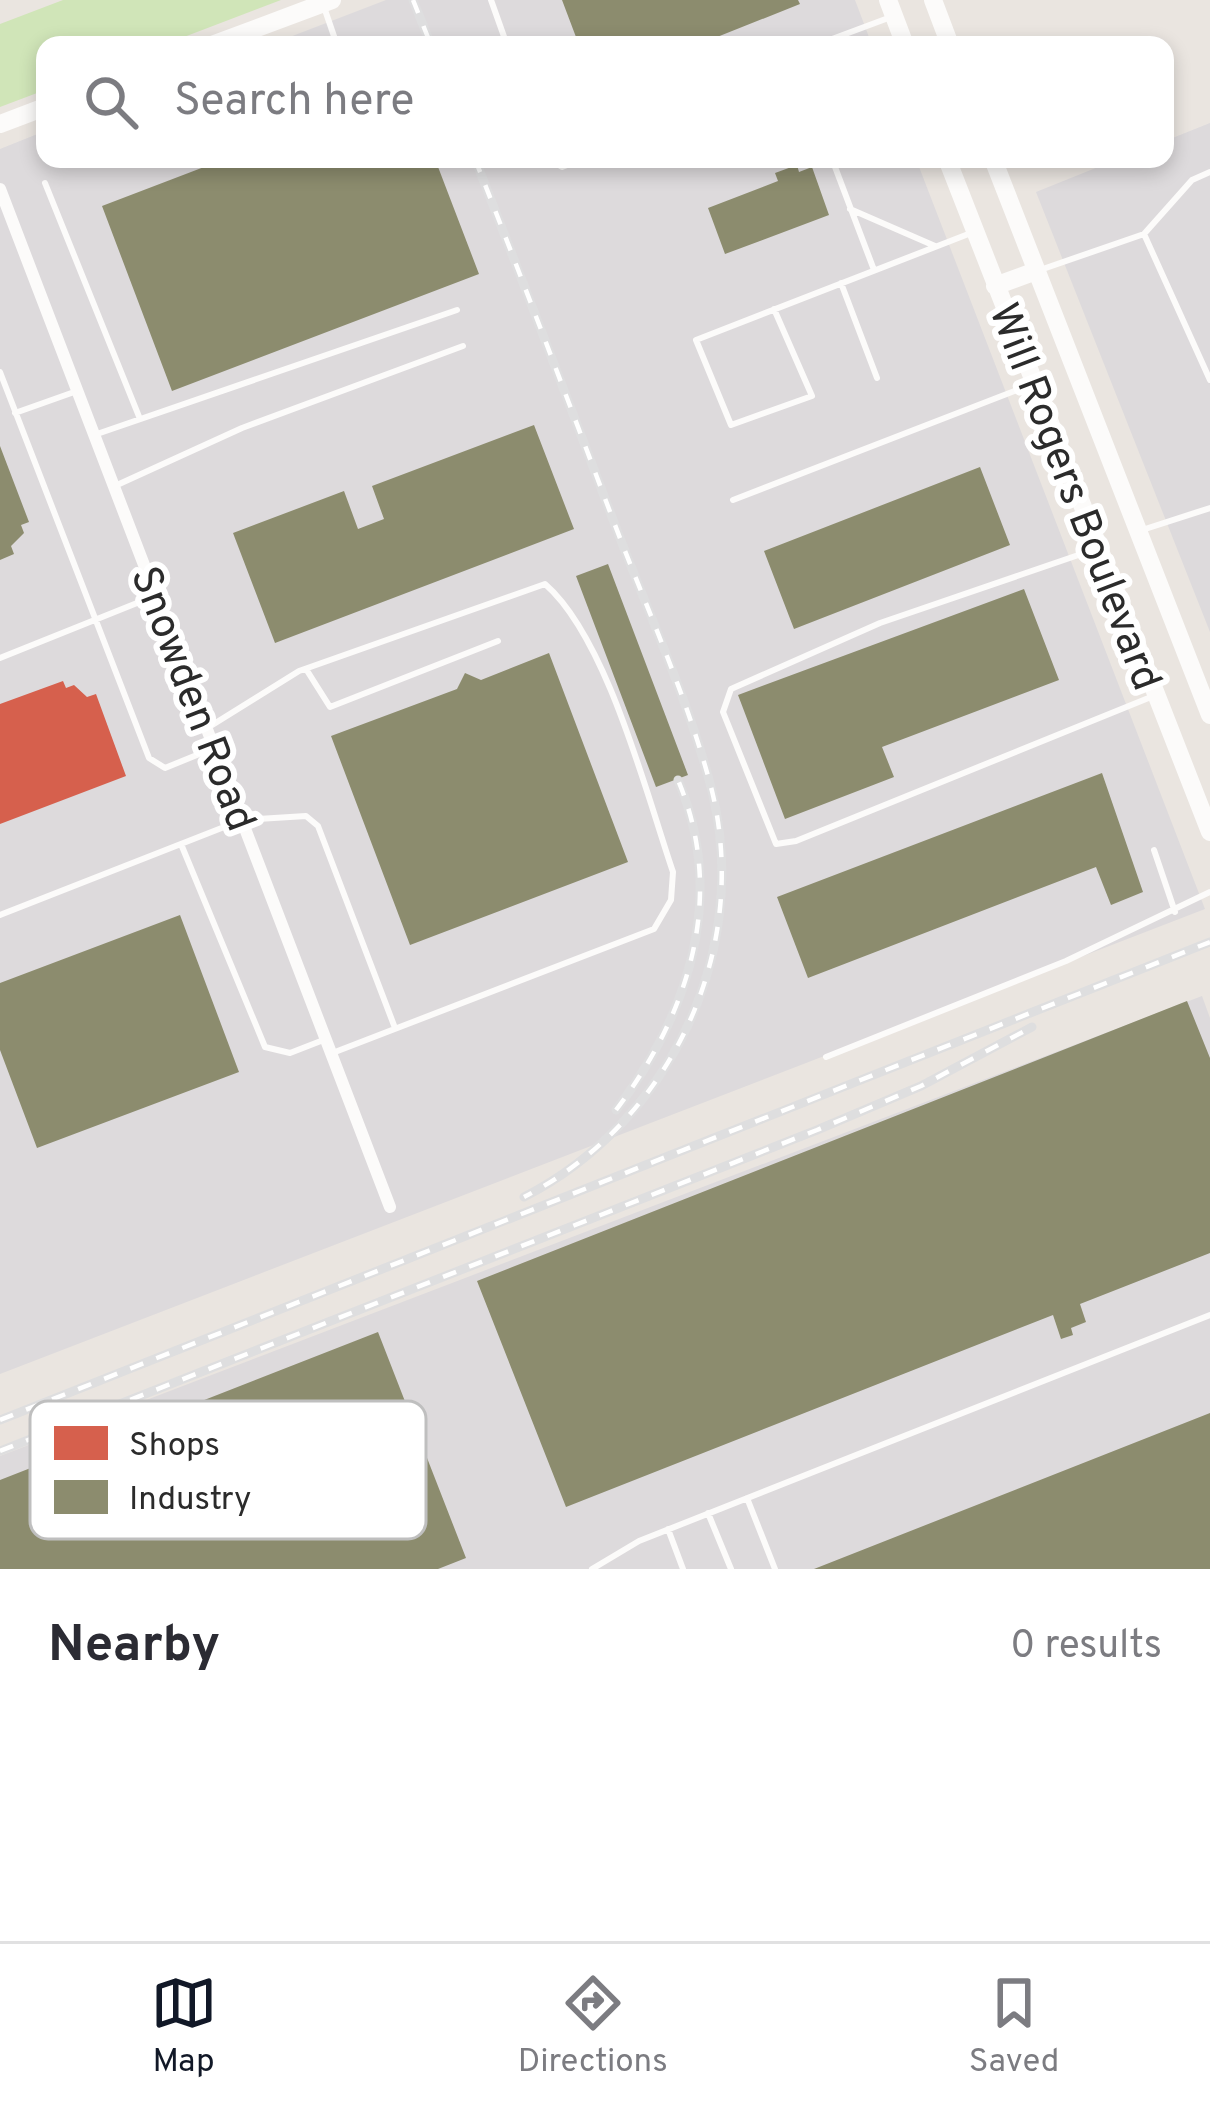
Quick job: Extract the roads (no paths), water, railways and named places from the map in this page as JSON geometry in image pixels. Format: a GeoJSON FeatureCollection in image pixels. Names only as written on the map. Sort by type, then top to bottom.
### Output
{"type":"FeatureCollection","features":[{"type":"Feature","properties":{"kind":"main road"},"geometry":{"type":"LineString","coordinates":[[933,0],[947,36]]}},
{"type":"Feature","properties":{"kind":"main road"},"geometry":{"type":"LineString","coordinates":[[236,36],[327,2]]}},
{"type":"Feature","properties":{"kind":"main road"},"geometry":{"type":"LineString","coordinates":[[0,124],[36,110]]}},
{"type":"Feature","properties":{"kind":"main road","name":"Will Rogers Boulevard"},"geometry":{"type":"LineString","coordinates":[[950,168],[1210,832]]}},
{"type":"Feature","properties":{"kind":"main road","name":"Will Rogers Boulevard"},"geometry":{"type":"LineString","coordinates":[[996,168],[1210,715]]}},
{"type":"Feature","properties":{"kind":"main road"},"geometry":{"type":"LineString","coordinates":[[995,286],[1036,271]]}},
{"type":"Feature","properties":{"kind":"main road"},"geometry":{"type":"LineString","coordinates":[[1098,548],[1136,532]]}},
{"type":"Feature","properties":{"kind":"street","name":"Snowden Road"},"geometry":{"type":"LineString","coordinates":[[0,189],[390,1207]]}},
{"type":"Feature","properties":{"kind":"lane"},"geometry":{"type":"LineString","coordinates":[[491,0],[504,36]]}},
{"type":"Feature","properties":{"kind":"lane"},"geometry":{"type":"LineString","coordinates":[[327,2],[336,36]]}},
{"type":"Feature","properties":{"kind":"lane"},"geometry":{"type":"LineString","coordinates":[[834,36],[891,8]]}},
{"type":"Feature","properties":{"kind":"lane"},"geometry":{"type":"LineString","coordinates":[[835,168],[874,270]]}},
{"type":"Feature","properties":{"kind":"lane"},"geometry":{"type":"LineString","coordinates":[[1036,271],[1144,233],[1192,180],[1210,172]]}},
{"type":"Feature","properties":{"kind":"lane"},"geometry":{"type":"LineString","coordinates":[[45,182],[140,419]]}},
{"type":"Feature","properties":{"kind":"lane"},"geometry":{"type":"LineString","coordinates":[[850,208],[935,246]]}},
{"type":"Feature","properties":{"kind":"lane"},"geometry":{"type":"LineString","coordinates":[[774,309],[812,396],[731,425],[696,340],[774,309],[974,231]]}},
{"type":"Feature","properties":{"kind":"lane"},"geometry":{"type":"LineString","coordinates":[[1144,233],[1210,380]]}},
{"type":"Feature","properties":{"kind":"lane"},"geometry":{"type":"LineString","coordinates":[[841,283],[878,378]]}},
{"type":"Feature","properties":{"kind":"lane"},"geometry":{"type":"LineString","coordinates":[[94,435],[457,310]]}},
{"type":"Feature","properties":{"kind":"lane"},"geometry":{"type":"LineString","coordinates":[[114,487],[242,428],[463,346]]}},
{"type":"Feature","properties":{"kind":"lane"},"geometry":{"type":"LineString","coordinates":[[0,372],[156,765],[165,768],[214,748]]}},
{"type":"Feature","properties":{"kind":"lane"},"geometry":{"type":"LineString","coordinates":[[734,500],[1034,384]]}},
{"type":"Feature","properties":{"kind":"lane"},"geometry":{"type":"LineString","coordinates":[[15,413],[77,391]]}},
{"type":"Feature","properties":{"kind":"lane"},"geometry":{"type":"LineString","coordinates":[[1136,532],[1210,508]]}},
{"type":"Feature","properties":{"kind":"lane"},"geometry":{"type":"LineString","coordinates":[[1098,548],[880,623],[731,689],[723,712],[776,844],[796,842],[1155,696]]}},
{"type":"Feature","properties":{"kind":"lane"},"geometry":{"type":"LineString","coordinates":[[206,728],[306,669],[545,584],[562,599],[611,692],[673,872],[671,900],[654,929],[331,1054]]}},
{"type":"Feature","properties":{"kind":"lane"},"geometry":{"type":"LineString","coordinates":[[0,658],[156,596]]}},
{"type":"Feature","properties":{"kind":"lane"},"geometry":{"type":"LineString","coordinates":[[306,669],[330,707],[498,641]]}},
{"type":"Feature","properties":{"kind":"lane"},"geometry":{"type":"LineString","coordinates":[[0,915],[242,820],[306,816],[318,826],[395,1028]]}},
{"type":"Feature","properties":{"kind":"lane"},"geometry":{"type":"LineString","coordinates":[[181,844],[265,1047],[290,1053],[326,1039]]}},
{"type":"Feature","properties":{"kind":"lane"},"geometry":{"type":"LineString","coordinates":[[1154,850],[1175,912]]}},
{"type":"Feature","properties":{"kind":"lane"},"geometry":{"type":"LineString","coordinates":[[826,1057],[1175,912],[1210,892]]}},
{"type":"Feature","properties":{"kind":"lane"},"geometry":{"type":"LineString","coordinates":[[592,1569],[668,1529],[1210,1315]]}},
{"type":"Feature","properties":{"kind":"lane"},"geometry":{"type":"LineString","coordinates":[[747,1498],[776,1569]]}},
{"type":"Feature","properties":{"kind":"lane"},"geometry":{"type":"LineString","coordinates":[[708,1513],[730,1569]]}},
{"type":"Feature","properties":{"kind":"lane"},"geometry":{"type":"LineString","coordinates":[[668,1529],[683,1569]]}},
{"type":"Feature","properties":{"kind":"railway"},"geometry":{"type":"LineString","coordinates":[[413,0],[427,36]]}},
{"type":"Feature","properties":{"kind":"railway"},"geometry":{"type":"LineString","coordinates":[[478,168],[680,690],[712,791],[721,852],[720,912],[708,970],[687,1026],[658,1078],[620,1125],[576,1165],[524,1197]]}},
{"type":"Feature","properties":{"kind":"railway"},"geometry":{"type":"LineString","coordinates":[[616,1110],[663,1034],[693,952],[699,867],[678,780]]}},
{"type":"Feature","properties":{"kind":"railway"},"geometry":{"type":"LineString","coordinates":[[48,1401],[1210,942]]}},
{"type":"Feature","properties":{"kind":"railway"},"geometry":{"type":"LineString","coordinates":[[127,1401],[817,1130],[921,1086],[1032,1027]]}},
{"type":"Feature","properties":{"kind":"railway"},"geometry":{"type":"LineString","coordinates":[[0,1420],[30,1408]]}},
{"type":"Feature","properties":{"kind":"railway"},"geometry":{"type":"LineString","coordinates":[[0,1451],[30,1439]]}}]}
